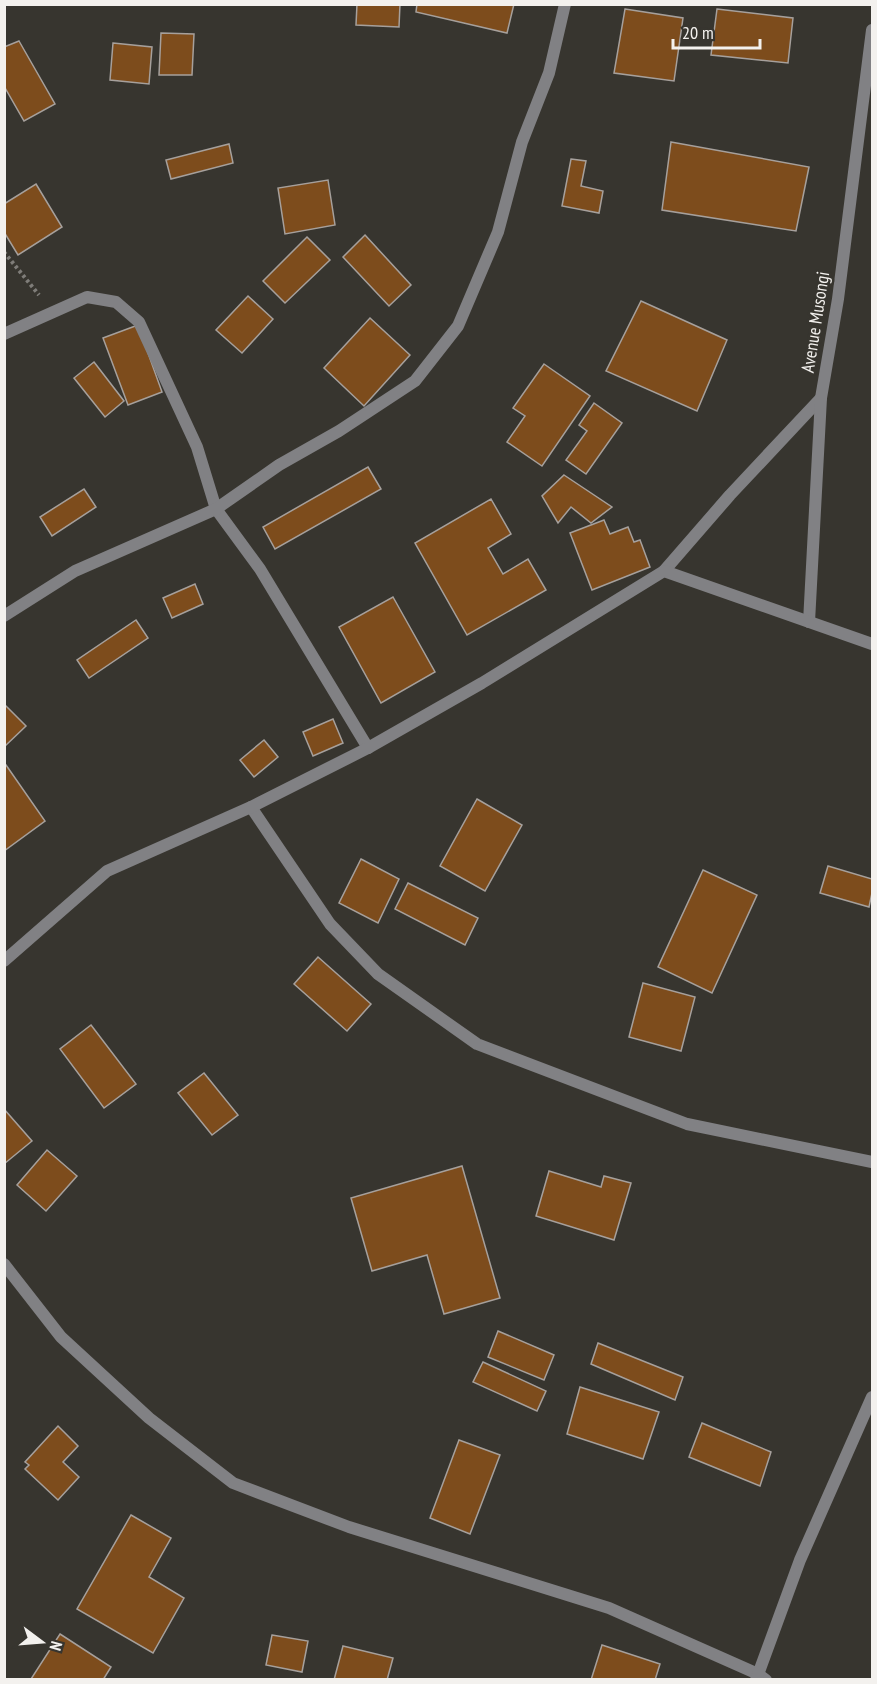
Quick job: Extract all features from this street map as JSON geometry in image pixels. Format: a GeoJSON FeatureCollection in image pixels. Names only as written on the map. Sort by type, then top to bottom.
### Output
{"type":"FeatureCollection","features":[{"type":"Feature","properties":{"kind":"street"},"geometry":{"type":"LineString","coordinates":[[4,616],[75,571],[216,509],[279,465],[339,431],[415,381],[458,326],[498,232],[522,141],[549,73],[565,4]]}},
{"type":"Feature","properties":{"kind":"street","name":"Avenue Musongi"},"geometry":{"type":"LineString","coordinates":[[809,622],[821,398],[838,299],[873,30]]}},
{"type":"Feature","properties":{"kind":"street"},"geometry":{"type":"LineString","coordinates":[[4,334],[87,297],[116,302],[139,322],[197,447],[216,509],[260,568],[368,748]]}},
{"type":"Feature","properties":{"kind":"street"},"geometry":{"type":"LineString","coordinates":[[4,961],[107,871],[251,807],[368,748],[482,683],[664,571],[730,495],[821,398]]}},
{"type":"Feature","properties":{"kind":"street"},"geometry":{"type":"LineString","coordinates":[[664,571],[873,644]]}},
{"type":"Feature","properties":{"kind":"street"},"geometry":{"type":"LineString","coordinates":[[251,807],[330,924],[378,974],[477,1044],[687,1124],[873,1161]]}},
{"type":"Feature","properties":{"kind":"street"},"geometry":{"type":"LineString","coordinates":[[4,1264],[61,1338],[149,1418],[233,1483],[349,1527],[609,1608],[760,1678],[800,1560],[873,1397]]}},
{"type":"Feature","properties":{"kind":"path"},"geometry":{"type":"LineString","coordinates":[[4,252],[52,313]]}},
{"type":"Feature","properties":{"kind":"building"},"geometry":{"type":"Polygon","coordinates":[[[357,4],[400,4],[399,27],[356,25],[357,4]]]}},
{"type":"Feature","properties":{"kind":"building"},"geometry":{"type":"Polygon","coordinates":[[[417,4],[514,4],[507,33],[416,12],[417,4]]]}},
{"type":"Feature","properties":{"kind":"building"},"geometry":{"type":"Polygon","coordinates":[[[625,9],[683,18],[674,81],[614,73],[625,9]]]}},
{"type":"Feature","properties":{"kind":"building"},"geometry":{"type":"Polygon","coordinates":[[[717,9],[793,18],[788,63],[711,55],[717,9]]]}},
{"type":"Feature","properties":{"kind":"building"},"geometry":{"type":"Polygon","coordinates":[[[161,33],[194,34],[192,75],[159,75],[161,33]]]}},
{"type":"Feature","properties":{"kind":"building"},"geometry":{"type":"Polygon","coordinates":[[[19,41],[55,104],[24,121],[4,86],[4,47],[19,41]]]}},
{"type":"Feature","properties":{"kind":"building"},"geometry":{"type":"Polygon","coordinates":[[[113,43],[152,47],[149,84],[110,80],[113,43]]]}},
{"type":"Feature","properties":{"kind":"building"},"geometry":{"type":"Polygon","coordinates":[[[671,142],[809,167],[796,231],[662,210],[671,142]]]}},
{"type":"Feature","properties":{"kind":"building"},"geometry":{"type":"Polygon","coordinates":[[[229,144],[233,163],[171,179],[166,160],[229,144]]]}},
{"type":"Feature","properties":{"kind":"building"},"geometry":{"type":"Polygon","coordinates":[[[571,159],[586,161],[581,186],[603,191],[599,213],[562,206],[571,159]]]}},
{"type":"Feature","properties":{"kind":"building"},"geometry":{"type":"Polygon","coordinates":[[[328,180],[335,225],[285,234],[278,188],[328,180]]]}},
{"type":"Feature","properties":{"kind":"building"},"geometry":{"type":"Polygon","coordinates":[[[36,184],[62,227],[18,255],[4,232],[4,204],[36,184]]]}},
{"type":"Feature","properties":{"kind":"building"},"geometry":{"type":"Polygon","coordinates":[[[365,235],[411,285],[389,306],[343,257],[365,235]]]}},
{"type":"Feature","properties":{"kind":"building"},"geometry":{"type":"Polygon","coordinates":[[[307,237],[330,260],[285,303],[263,281],[307,237]]]}},
{"type":"Feature","properties":{"kind":"building"},"geometry":{"type":"Polygon","coordinates":[[[248,296],[273,319],[242,353],[216,330],[248,296]]]}},
{"type":"Feature","properties":{"kind":"building"},"geometry":{"type":"Polygon","coordinates":[[[641,301],[727,340],[697,411],[606,371],[641,301]]]}},
{"type":"Feature","properties":{"kind":"building"},"geometry":{"type":"Polygon","coordinates":[[[370,318],[410,355],[364,406],[324,368],[370,318]]]}},
{"type":"Feature","properties":{"kind":"building"},"geometry":{"type":"Polygon","coordinates":[[[138,325],[162,392],[128,405],[103,338],[138,325]]]}},
{"type":"Feature","properties":{"kind":"building"},"geometry":{"type":"Polygon","coordinates":[[[94,362],[124,401],[105,417],[74,378],[94,362]]]}},
{"type":"Feature","properties":{"kind":"building"},"geometry":{"type":"Polygon","coordinates":[[[544,364],[590,396],[542,466],[507,442],[525,416],[513,408],[544,364]]]}},
{"type":"Feature","properties":{"kind":"building"},"geometry":{"type":"Polygon","coordinates":[[[594,403],[622,423],[586,474],[566,460],[587,431],[579,425],[594,403]]]}},
{"type":"Feature","properties":{"kind":"building"},"geometry":{"type":"Polygon","coordinates":[[[368,467],[381,489],[275,549],[263,527],[368,467]]]}},
{"type":"Feature","properties":{"kind":"building"},"geometry":{"type":"Polygon","coordinates":[[[564,475],[612,507],[591,523],[571,507],[558,523],[542,496],[564,475]]]}},
{"type":"Feature","properties":{"kind":"building"},"geometry":{"type":"Polygon","coordinates":[[[84,489],[96,507],[52,536],[40,517],[84,489]]]}},
{"type":"Feature","properties":{"kind":"building"},"geometry":{"type":"Polygon","coordinates":[[[491,499],[511,534],[488,548],[503,574],[528,559],[546,590],[467,635],[415,543],[491,499]]]}},
{"type":"Feature","properties":{"kind":"building"},"geometry":{"type":"Polygon","coordinates":[[[604,520],[610,534],[628,527],[634,542],[640,540],[650,567],[592,590],[570,533],[604,520]]]}},
{"type":"Feature","properties":{"kind":"building"},"geometry":{"type":"Polygon","coordinates":[[[195,584],[203,604],[172,618],[163,598],[195,584]]]}},
{"type":"Feature","properties":{"kind":"building"},"geometry":{"type":"Polygon","coordinates":[[[393,597],[435,672],[381,703],[339,627],[393,597]]]}},
{"type":"Feature","properties":{"kind":"building"},"geometry":{"type":"Polygon","coordinates":[[[136,620],[148,638],[89,678],[77,660],[136,620]]]}},
{"type":"Feature","properties":{"kind":"building"},"geometry":{"type":"Polygon","coordinates":[[[4,704],[26,726],[4,747],[4,704]]]}},
{"type":"Feature","properties":{"kind":"building"},"geometry":{"type":"Polygon","coordinates":[[[333,719],[343,743],[313,756],[303,732],[333,719]]]}},
{"type":"Feature","properties":{"kind":"building"},"geometry":{"type":"Polygon","coordinates":[[[264,740],[278,757],[254,777],[240,760],[264,740]]]}},
{"type":"Feature","properties":{"kind":"building"},"geometry":{"type":"Polygon","coordinates":[[[6,765],[45,821],[4,851],[4,766],[6,765]]]}},
{"type":"Feature","properties":{"kind":"building"},"geometry":{"type":"Polygon","coordinates":[[[477,799],[522,825],[485,891],[440,866],[477,799]]]}},
{"type":"Feature","properties":{"kind":"building"},"geometry":{"type":"Polygon","coordinates":[[[361,859],[399,879],[378,923],[339,903],[361,859]]]}},
{"type":"Feature","properties":{"kind":"building"},"geometry":{"type":"Polygon","coordinates":[[[828,866],[872,879],[869,907],[820,893],[828,866]]]}},
{"type":"Feature","properties":{"kind":"building"},"geometry":{"type":"Polygon","coordinates":[[[703,870],[757,895],[712,993],[658,967],[703,870]]]}},
{"type":"Feature","properties":{"kind":"building"},"geometry":{"type":"Polygon","coordinates":[[[408,883],[478,918],[465,945],[395,909],[408,883]]]}},
{"type":"Feature","properties":{"kind":"building"},"geometry":{"type":"Polygon","coordinates":[[[318,957],[371,1004],[347,1031],[294,984],[318,957]]]}},
{"type":"Feature","properties":{"kind":"building"},"geometry":{"type":"Polygon","coordinates":[[[643,983],[695,997],[681,1051],[629,1037],[643,983]]]}},
{"type":"Feature","properties":{"kind":"building"},"geometry":{"type":"Polygon","coordinates":[[[91,1025],[136,1084],[104,1108],[60,1049],[91,1025]]]}},
{"type":"Feature","properties":{"kind":"building"},"geometry":{"type":"Polygon","coordinates":[[[204,1073],[238,1115],[212,1135],[178,1093],[204,1073]]]}},
{"type":"Feature","properties":{"kind":"building"},"geometry":{"type":"Polygon","coordinates":[[[4,1109],[32,1141],[4,1164],[4,1109]]]}},
{"type":"Feature","properties":{"kind":"building"},"geometry":{"type":"Polygon","coordinates":[[[47,1150],[77,1176],[46,1211],[17,1185],[47,1150]]]}},
{"type":"Feature","properties":{"kind":"building"},"geometry":{"type":"Polygon","coordinates":[[[462,1166],[500,1298],[444,1314],[427,1255],[372,1271],[351,1198],[462,1166]]]}},
{"type":"Feature","properties":{"kind":"building"},"geometry":{"type":"Polygon","coordinates":[[[549,1171],[601,1187],[604,1176],[631,1183],[614,1240],[536,1216],[549,1171]]]}},
{"type":"Feature","properties":{"kind":"building"},"geometry":{"type":"Polygon","coordinates":[[[498,1331],[554,1355],[544,1380],[488,1357],[498,1331]]]}},
{"type":"Feature","properties":{"kind":"building"},"geometry":{"type":"Polygon","coordinates":[[[598,1343],[683,1377],[675,1400],[591,1364],[598,1343]]]}},
{"type":"Feature","properties":{"kind":"building"},"geometry":{"type":"Polygon","coordinates":[[[483,1362],[546,1391],[537,1411],[473,1382],[483,1362]]]}},
{"type":"Feature","properties":{"kind":"building"},"geometry":{"type":"Polygon","coordinates":[[[580,1387],[659,1412],[643,1459],[567,1434],[580,1387]]]}},
{"type":"Feature","properties":{"kind":"building"},"geometry":{"type":"Polygon","coordinates":[[[702,1423],[771,1452],[760,1486],[689,1457],[702,1423]]]}},
{"type":"Feature","properties":{"kind":"building"},"geometry":{"type":"Polygon","coordinates":[[[58,1426],[78,1446],[63,1462],[79,1477],[58,1500],[25,1469],[29,1465],[25,1462],[58,1426]]]}},
{"type":"Feature","properties":{"kind":"building"},"geometry":{"type":"Polygon","coordinates":[[[459,1440],[500,1455],[470,1534],[430,1518],[459,1440]]]}},
{"type":"Feature","properties":{"kind":"building"},"geometry":{"type":"Polygon","coordinates":[[[131,1515],[171,1538],[149,1577],[184,1598],[153,1653],[77,1609],[131,1515]]]}},
{"type":"Feature","properties":{"kind":"building"},"geometry":{"type":"Polygon","coordinates":[[[60,1634],[111,1667],[103,1680],[31,1679],[60,1634]]]}},
{"type":"Feature","properties":{"kind":"building"},"geometry":{"type":"Polygon","coordinates":[[[272,1635],[308,1641],[302,1672],[266,1665],[272,1635]]]}},
{"type":"Feature","properties":{"kind":"building"},"geometry":{"type":"Polygon","coordinates":[[[602,1645],[660,1664],[655,1680],[591,1680],[602,1645]]]}},
{"type":"Feature","properties":{"kind":"building"},"geometry":{"type":"Polygon","coordinates":[[[343,1646],[393,1658],[387,1680],[334,1680],[343,1646]]]}}]}
